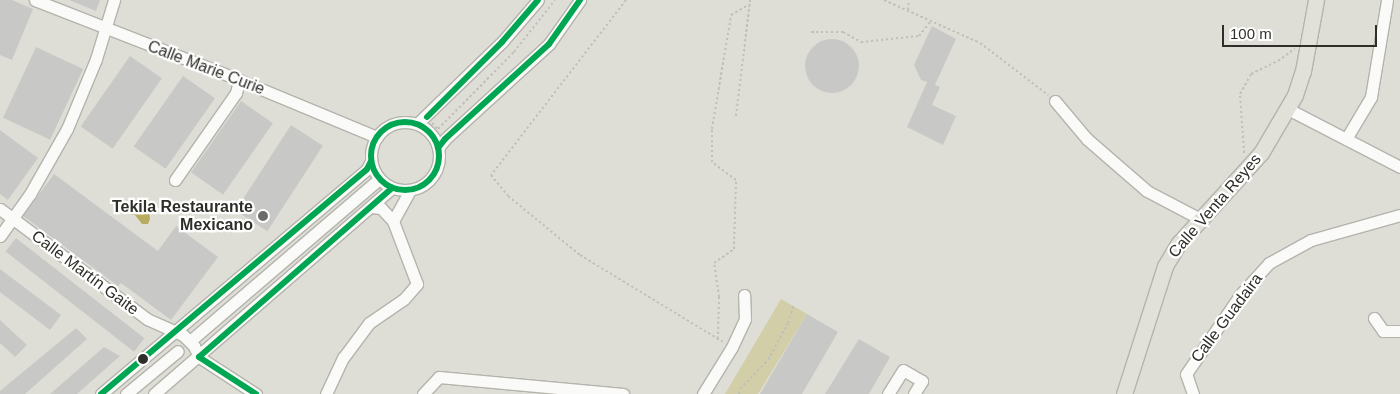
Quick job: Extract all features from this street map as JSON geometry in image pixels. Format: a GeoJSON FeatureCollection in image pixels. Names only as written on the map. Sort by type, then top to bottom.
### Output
{"type":"FeatureCollection","features":[{"type":"Feature","properties":{"kind":"main road","name":"Calle Venta Reyes"},"geometry":{"type":"LineString","coordinates":[[1124,394],[1165,266],[1179,242],[1261,153],[1288,109],[1304,71],[1316,0]]}},
{"type":"Feature","properties":{"kind":"street","name":"Calle Marie Curie"},"geometry":{"type":"LineString","coordinates":[[35,0],[240,80],[377,137]]}},
{"type":"Feature","properties":{"kind":"street"},"geometry":{"type":"LineString","coordinates":[[0,236],[30,194],[67,129],[96,59],[114,0]]}},
{"type":"Feature","properties":{"kind":"street"},"geometry":{"type":"LineString","coordinates":[[417,124],[427,117],[502,42],[538,0]]}},
{"type":"Feature","properties":{"kind":"street"},"geometry":{"type":"LineString","coordinates":[[371,161],[379,179],[392,188],[410,190],[420,186],[432,175],[438,160],[438,148],[442,134],[549,44],[580,0]]}},
{"type":"Feature","properties":{"kind":"street"},"geometry":{"type":"LineString","coordinates":[[1346,139],[1371,97],[1387,0]]}},
{"type":"Feature","properties":{"kind":"street"},"geometry":{"type":"LineString","coordinates":[[175,180],[236,93],[240,80]]}},
{"type":"Feature","properties":{"kind":"street"},"geometry":{"type":"LineString","coordinates":[[1056,101],[1087,139],[1147,191],[1200,219]]}},
{"type":"Feature","properties":{"kind":"street"},"geometry":{"type":"LineString","coordinates":[[1288,109],[1400,167]]}},
{"type":"Feature","properties":{"kind":"street"},"geometry":{"type":"LineString","coordinates":[[101,394],[367,169],[371,161],[372,144],[384,129],[406,122],[417,124],[430,134],[438,148]]}},
{"type":"Feature","properties":{"kind":"street"},"geometry":{"type":"LineString","coordinates":[[256,394],[199,357],[190,341],[379,179]]}},
{"type":"Feature","properties":{"kind":"street"},"geometry":{"type":"LineString","coordinates":[[154,394],[392,188]]}},
{"type":"Feature","properties":{"kind":"street"},"geometry":{"type":"LineString","coordinates":[[393,220],[410,190]]}},
{"type":"Feature","properties":{"kind":"street"},"geometry":{"type":"LineString","coordinates":[[326,394],[343,358],[369,323],[404,299],[417,284],[393,220],[381,208],[372,207]]}},
{"type":"Feature","properties":{"kind":"street","name":"Calle Martín Gaite"},"geometry":{"type":"LineString","coordinates":[[0,209],[147,319],[184,335],[190,341]]}},
{"type":"Feature","properties":{"kind":"street","name":"Calle Guadaira"},"geometry":{"type":"LineString","coordinates":[[1193,394],[1186,374],[1240,295],[1269,263],[1311,240],[1400,214]]}},
{"type":"Feature","properties":{"kind":"street"},"geometry":{"type":"LineString","coordinates":[[703,394],[732,347],[745,319],[744,296]]}},
{"type":"Feature","properties":{"kind":"street"},"geometry":{"type":"LineString","coordinates":[[1374,318],[1383,330],[1400,331]]}},
{"type":"Feature","properties":{"kind":"street"},"geometry":{"type":"LineString","coordinates":[[174,332],[171,344],[185,357],[199,357]]}},
{"type":"Feature","properties":{"kind":"street"},"geometry":{"type":"LineString","coordinates":[[126,394],[178,351]]}},
{"type":"Feature","properties":{"kind":"street"},"geometry":{"type":"LineString","coordinates":[[888,394],[902,370],[922,381],[914,394]]}},
{"type":"Feature","properties":{"kind":"street"},"geometry":{"type":"LineString","coordinates":[[423,394],[439,377],[623,394]]}},
{"type":"Feature","properties":{"kind":"path"},"geometry":{"type":"LineString","coordinates":[[427,117],[442,134],[514,52],[555,0]]}},
{"type":"Feature","properties":{"kind":"path"},"geometry":{"type":"LineString","coordinates":[[626,0],[492,175],[508,196],[580,255],[732,347]]}},
{"type":"Feature","properties":{"kind":"path"},"geometry":{"type":"LineString","coordinates":[[736,116],[750,0]]}},
{"type":"Feature","properties":{"kind":"path"},"geometry":{"type":"LineString","coordinates":[[884,0],[980,43],[1056,101]]}},
{"type":"Feature","properties":{"kind":"path"},"geometry":{"type":"LineString","coordinates":[[908,11],[909,0]]}},
{"type":"Feature","properties":{"kind":"path"},"geometry":{"type":"LineString","coordinates":[[718,339],[720,297],[714,263],[734,249],[736,180],[712,162],[712,129],[731,15],[748,5]]}},
{"type":"Feature","properties":{"kind":"path"},"geometry":{"type":"LineString","coordinates":[[811,32],[843,32],[861,42],[919,36],[931,21]]}},
{"type":"Feature","properties":{"kind":"path"},"geometry":{"type":"LineString","coordinates":[[739,394],[740,390],[768,360],[779,336],[788,323],[793,306]]}},
{"type":"Feature","properties":{"kind":"shaded area"},"geometry":{"type":"Polygon","coordinates":[[[133,201],[149,210],[150,219],[148,224],[142,224],[135,215],[128,214],[126,206],[133,201]]]}},
{"type":"Feature","properties":{"kind":"shaded area"},"geometry":{"type":"Polygon","coordinates":[[[781,299],[807,314],[758,394],[725,394],[781,299]]]}},
{"type":"Feature","properties":{"kind":"building"},"geometry":{"type":"Polygon","coordinates":[[[0,0],[12,0],[33,9],[12,60],[0,55],[0,0]]]}},
{"type":"Feature","properties":{"kind":"building"},"geometry":{"type":"Polygon","coordinates":[[[69,0],[100,0],[96,11],[69,0]]]}},
{"type":"Feature","properties":{"kind":"building"},"geometry":{"type":"Polygon","coordinates":[[[932,26],[956,39],[935,85],[940,87],[932,105],[956,116],[943,145],[907,127],[927,82],[921,80],[914,65],[932,26]]]}},
{"type":"Feature","properties":{"kind":"building"},"geometry":{"type":"Polygon","coordinates":[[[827,39],[837,39],[847,43],[855,51],[859,66],[855,81],[847,89],[837,93],[827,93],[817,89],[809,81],[805,71],[805,61],[809,51],[817,43],[827,39]]]}},
{"type":"Feature","properties":{"kind":"building"},"geometry":{"type":"Polygon","coordinates":[[[36,47],[83,69],[50,140],[3,118],[36,47]]]}},
{"type":"Feature","properties":{"kind":"building"},"geometry":{"type":"Polygon","coordinates":[[[130,56],[162,78],[113,149],[81,126],[130,56]]]}},
{"type":"Feature","properties":{"kind":"building"},"geometry":{"type":"Polygon","coordinates":[[[183,76],[215,98],[166,169],[134,146],[183,76]]]}},
{"type":"Feature","properties":{"kind":"building"},"geometry":{"type":"Polygon","coordinates":[[[241,101],[273,123],[223,195],[191,172],[241,101]]]}},
{"type":"Feature","properties":{"kind":"building"},"geometry":{"type":"Polygon","coordinates":[[[291,125],[323,146],[267,231],[235,211],[291,125]]]}},
{"type":"Feature","properties":{"kind":"building"},"geometry":{"type":"Polygon","coordinates":[[[0,130],[38,158],[8,200],[0,194],[0,130]]]}},
{"type":"Feature","properties":{"kind":"building"},"geometry":{"type":"Polygon","coordinates":[[[54,174],[158,251],[176,226],[218,257],[171,320],[121,283],[118,286],[23,216],[54,174]]]}},
{"type":"Feature","properties":{"kind":"building"},"geometry":{"type":"Polygon","coordinates":[[[16,238],[144,338],[134,352],[6,251],[16,238]]]}},
{"type":"Feature","properties":{"kind":"building"},"geometry":{"type":"Polygon","coordinates":[[[0,269],[61,315],[50,330],[0,292],[0,269]]]}},
{"type":"Feature","properties":{"kind":"building"},"geometry":{"type":"Polygon","coordinates":[[[807,314],[838,332],[802,394],[760,394],[807,314]]]}},
{"type":"Feature","properties":{"kind":"building"},"geometry":{"type":"Polygon","coordinates":[[[0,320],[27,345],[15,357],[0,343],[0,320]]]}},
{"type":"Feature","properties":{"kind":"building"},"geometry":{"type":"Polygon","coordinates":[[[76,328],[87,339],[25,394],[0,394],[0,391],[76,328]]]}},
{"type":"Feature","properties":{"kind":"building"},"geometry":{"type":"Polygon","coordinates":[[[859,339],[890,357],[869,394],[825,394],[859,339]]]}},
{"type":"Feature","properties":{"kind":"building"},"geometry":{"type":"Polygon","coordinates":[[[104,347],[120,356],[77,394],[50,394],[104,347]]]}},
{"type":"Feature","properties":{"kind":"transit line"},"geometry":{"type":"LineString","coordinates":[[427,117],[502,42],[538,0]]}},
{"type":"Feature","properties":{"kind":"transit line"},"geometry":{"type":"LineString","coordinates":[[438,148],[445,139],[549,44],[580,0]]}},
{"type":"Feature","properties":{"kind":"transit line"},"geometry":{"type":"LineString","coordinates":[[405,122],[418,125],[429,132],[436,143],[439,156],[436,169],[429,180],[418,187],[405,190],[392,187],[381,180],[374,169],[371,156],[374,143],[381,132],[392,125],[405,122]]}},
{"type":"Feature","properties":{"kind":"transit line"},"geometry":{"type":"LineString","coordinates":[[101,394],[367,169],[371,161]]}},
{"type":"Feature","properties":{"kind":"transit line"},"geometry":{"type":"LineString","coordinates":[[256,394],[199,357],[392,188]]}},
{"type":"Feature","properties":{"kind":"place","name":"Tekila Restaurante Mexicano"},"geometry":{"type":"Point","coordinates":[263,216]}}]}
